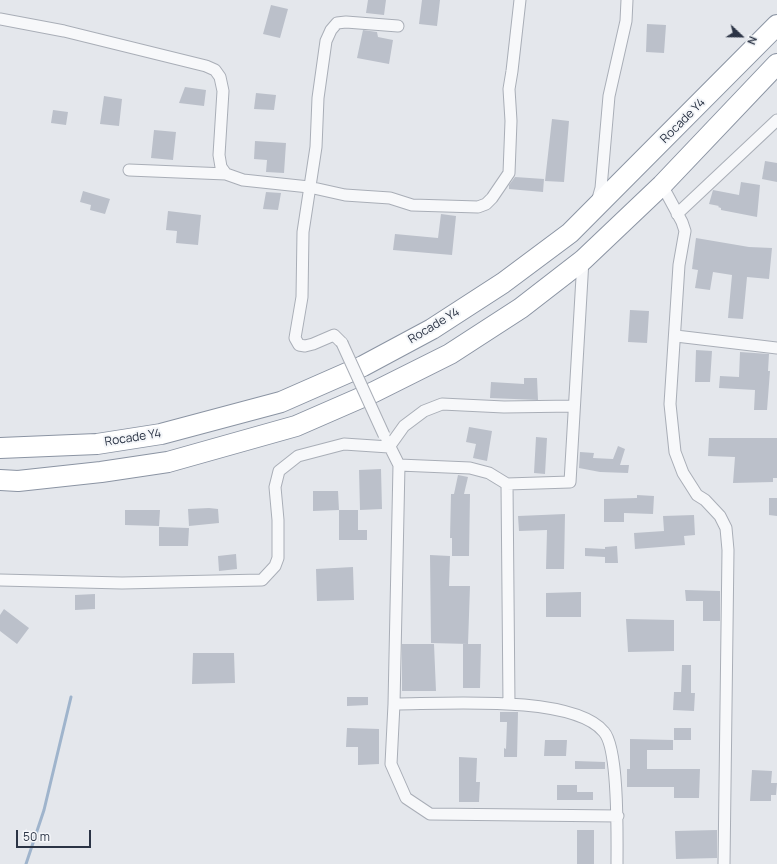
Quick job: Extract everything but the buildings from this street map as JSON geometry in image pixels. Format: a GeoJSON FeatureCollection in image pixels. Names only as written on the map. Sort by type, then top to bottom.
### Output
{"type":"FeatureCollection","features":[{"type":"Feature","properties":{"kind":"highway","name":"Rocade Y4"},"geometry":{"type":"LineString","coordinates":[[0,448],[97,444],[161,434],[281,402],[363,366],[432,329],[503,283],[570,233],[777,25]]}},
{"type":"Feature","properties":{"kind":"highway"},"geometry":{"type":"LineString","coordinates":[[0,480],[18,481],[101,472],[168,462],[296,426],[374,392],[450,354],[521,308],[583,260],[662,185],[777,64]]}},
{"type":"Feature","properties":{"kind":"street"},"geometry":{"type":"LineString","coordinates":[[129,170],[226,174],[243,180],[309,187],[345,195],[390,198],[405,204],[426,206],[478,207],[486,204],[500,188],[509,173],[511,121],[509,89],[520,0]]}},
{"type":"Feature","properties":{"kind":"street"},"geometry":{"type":"LineString","coordinates":[[595,208],[601,188],[610,96],[626,21],[627,0]]}},
{"type":"Feature","properties":{"kind":"street"},"geometry":{"type":"LineString","coordinates":[[0,19],[64,31],[206,66],[215,70],[220,77],[223,92],[219,155],[222,168],[226,174]]}},
{"type":"Feature","properties":{"kind":"street"},"geometry":{"type":"LineString","coordinates":[[398,26],[346,22],[337,23],[331,30],[326,41],[322,65],[316,147],[303,232],[302,297],[295,338],[299,345],[305,346],[334,335],[342,342],[389,447],[399,465],[394,704],[391,764],[406,798],[430,814],[618,816]]}},
{"type":"Feature","properties":{"kind":"street"},"geometry":{"type":"LineString","coordinates":[[677,214],[777,120]]}},
{"type":"Feature","properties":{"kind":"street"},"geometry":{"type":"LineString","coordinates":[[662,185],[682,222],[685,231],[680,265],[670,404],[675,452],[683,473],[697,495],[705,500],[720,516],[726,528],[724,864]]}},
{"type":"Feature","properties":{"kind":"street"},"geometry":{"type":"LineString","coordinates":[[399,465],[470,468],[489,473],[508,484],[570,482],[583,260]]}},
{"type":"Feature","properties":{"kind":"street"},"geometry":{"type":"LineString","coordinates":[[676,336],[777,348]]}},
{"type":"Feature","properties":{"kind":"street"},"geometry":{"type":"LineString","coordinates":[[389,447],[404,426],[424,411],[442,404],[504,407],[574,406]]}},
{"type":"Feature","properties":{"kind":"street"},"geometry":{"type":"LineString","coordinates":[[0,580],[122,583],[262,580],[275,566],[278,558],[278,520],[275,487],[279,471],[298,456],[344,444],[389,447]]}},
{"type":"Feature","properties":{"kind":"street"},"geometry":{"type":"LineString","coordinates":[[508,484],[509,704]]}},
{"type":"Feature","properties":{"kind":"street"},"geometry":{"type":"LineString","coordinates":[[394,704],[509,704],[544,706],[564,710],[591,722],[604,732],[609,742],[613,764],[618,816],[617,864]]}},
{"type":"Feature","properties":{"kind":"waterway"},"geometry":{"type":"LineString","coordinates":[[26,864],[44,810],[71,697]]}}]}
